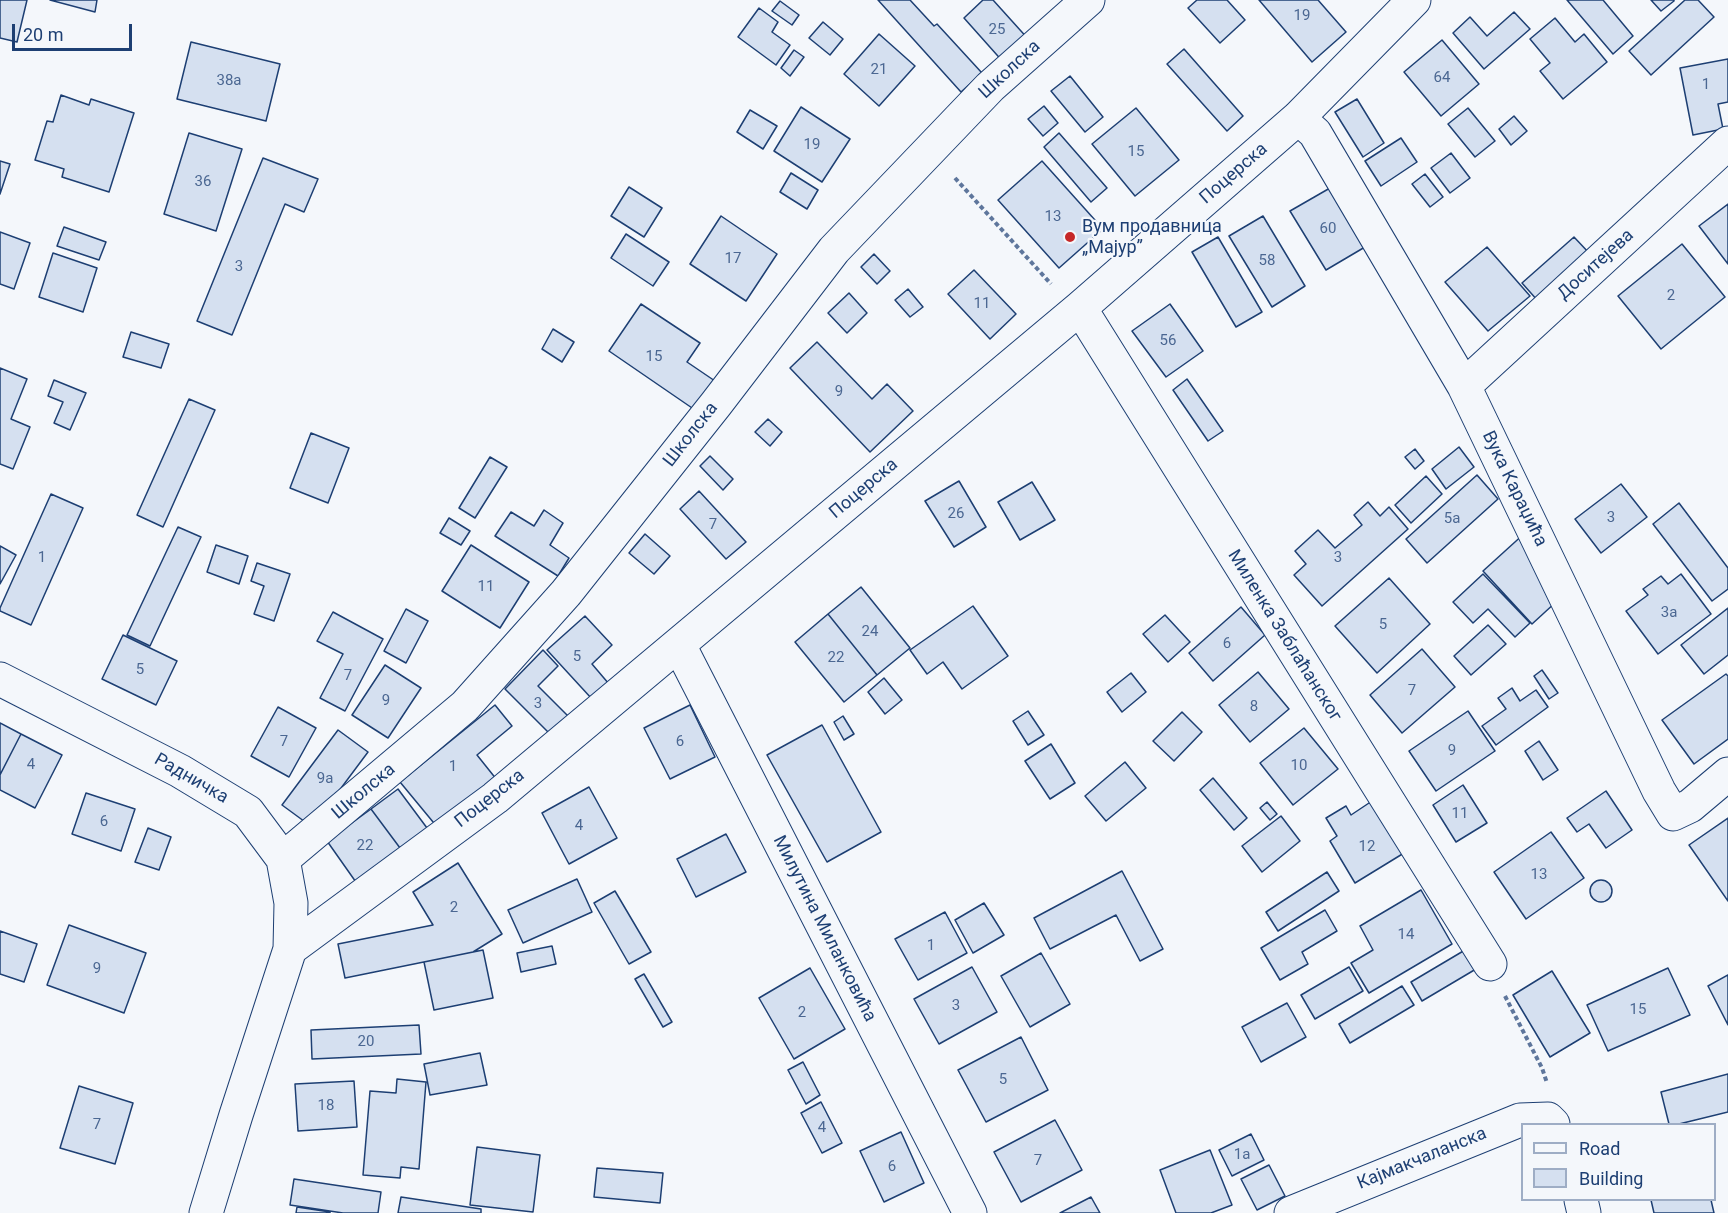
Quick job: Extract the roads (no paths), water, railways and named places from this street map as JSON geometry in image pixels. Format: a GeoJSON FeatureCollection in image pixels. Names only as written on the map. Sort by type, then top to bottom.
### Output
{"type":"FeatureCollection","features":[{"type":"Feature","properties":{"kind":"street","name":"Школска"},"geometry":{"type":"LineString","coordinates":[[283,859],[465,706],[566,593],[716,404],[834,250],[990,87],[1088,0]]}},
{"type":"Feature","properties":{"kind":"street","name":"Поцерска"},"geometry":{"type":"LineString","coordinates":[[290,949],[495,798],[1078,309],[1298,118],[1413,0]]}},
{"type":"Feature","properties":{"kind":"street","name":"Вука Караџића"},"geometry":{"type":"LineString","coordinates":[[1298,118],[1315,133],[1464,386],[1659,791],[1673,814],[1690,806],[1728,774]]}},
{"type":"Feature","properties":{"kind":"street","name":"Доситејева"},"geometry":{"type":"LineString","coordinates":[[1464,386],[1728,143]]}},
{"type":"Feature","properties":{"kind":"street","name":"Миленка Заблаћанског"},"geometry":{"type":"LineString","coordinates":[[1078,309],[1490,964]]}},
{"type":"Feature","properties":{"kind":"street","name":"Милутина Миланковића"},"geometry":{"type":"LineString","coordinates":[[679,645],[970,1213]]}},
{"type":"Feature","properties":{"kind":"street","name":"Радничка"},"geometry":{"type":"LineString","coordinates":[[0,678],[180,771],[248,812],[283,859],[291,903],[290,949]]}},
{"type":"Feature","properties":{"kind":"street"},"geometry":{"type":"LineString","coordinates":[[206,1213],[290,949]]}},
{"type":"Feature","properties":{"kind":"street","name":"Кајмакчаланска"},"geometry":{"type":"LineString","coordinates":[[1291,1213],[1520,1120],[1551,1122]]}},
{"type":"Feature","properties":{"kind":"place","name":"Вум продавница „Мајур”"},"geometry":{"type":"Point","coordinates":[1070,237]}}]}
